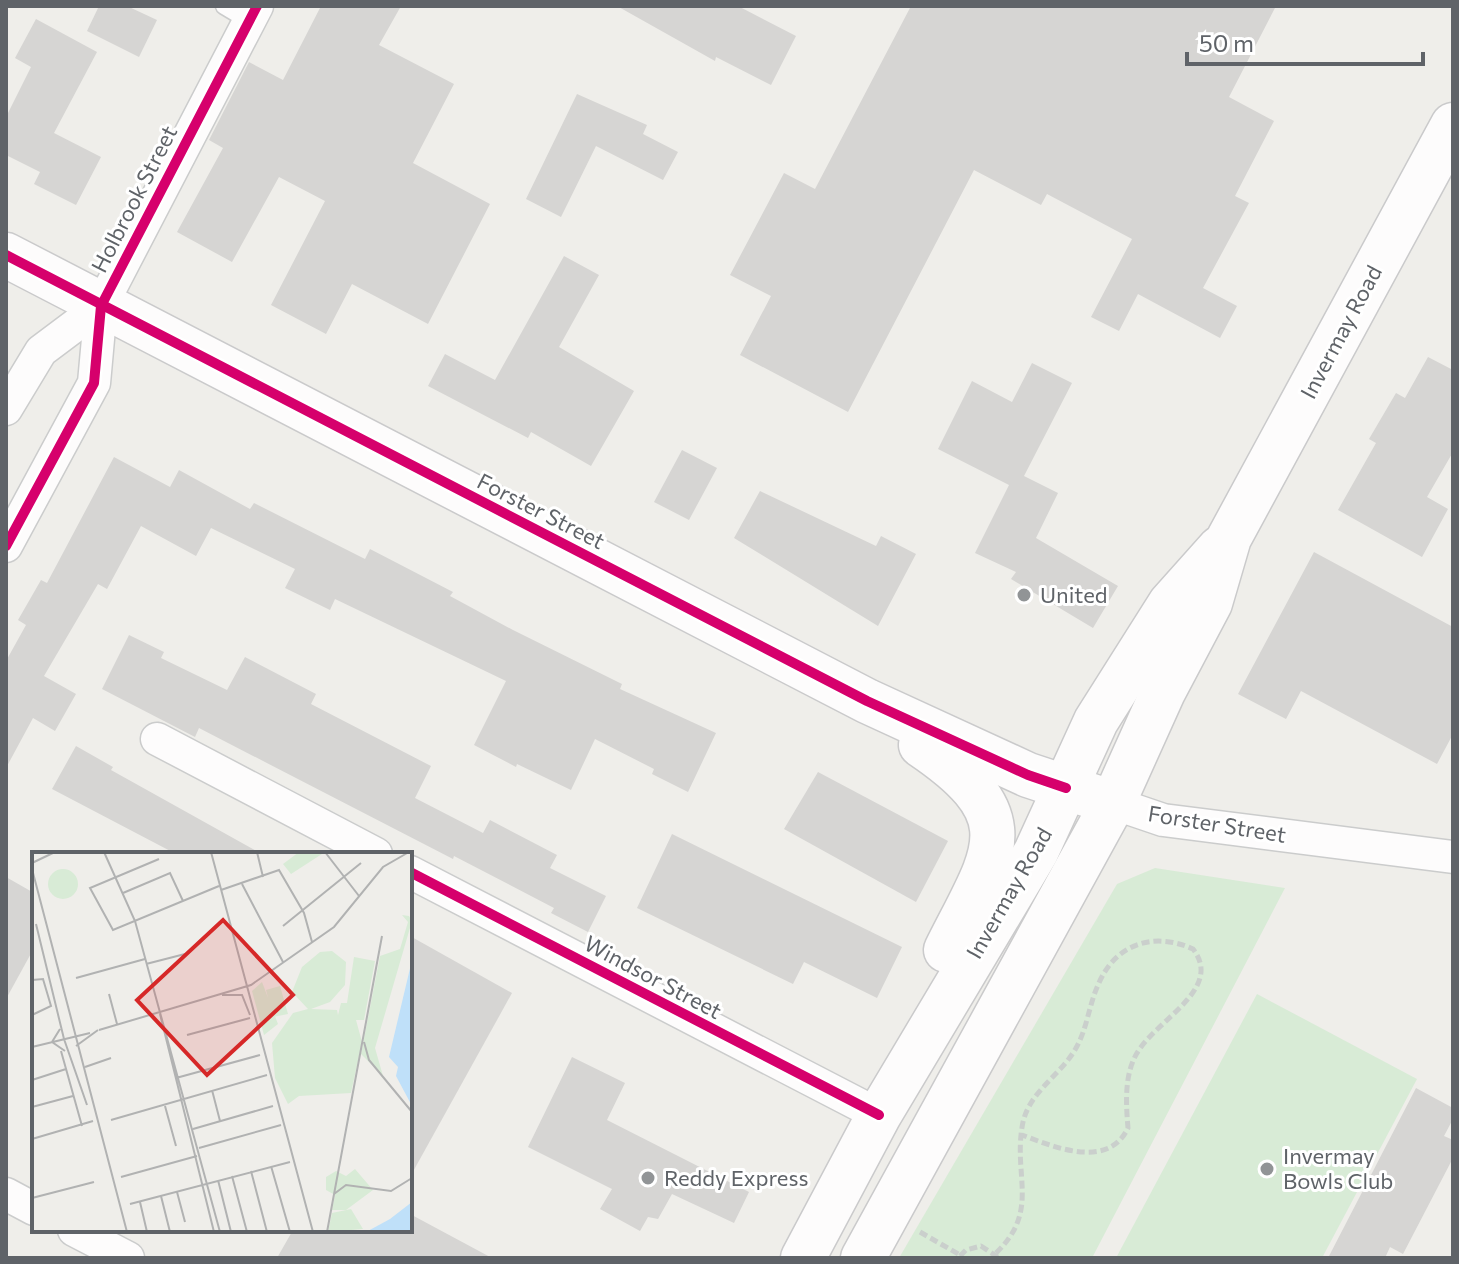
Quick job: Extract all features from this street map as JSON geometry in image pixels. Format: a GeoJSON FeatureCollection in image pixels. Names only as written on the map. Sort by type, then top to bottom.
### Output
{"type":"FeatureCollection","features":[{"type":"Feature","properties":{"kind":"main road","name":"Invermay Road"},"geometry":{"type":"LineString","coordinates":[[863,1258],[1113,803],[1153,714],[1210,603],[1229,538],[1453,125]]}},
{"type":"Feature","properties":{"kind":"main road","name":"Forster Street"},"geometry":{"type":"LineString","coordinates":[[6,255],[817,676],[1028,775],[1113,803]]}},
{"type":"Feature","properties":{"kind":"main road","name":"Invermay Road"},"geometry":{"type":"LineString","coordinates":[[803,1258],[888,1099],[1036,852],[1096,721],[1170,604],[1229,538]]}},
{"type":"Feature","properties":{"kind":"main road"},"geometry":{"type":"LineString","coordinates":[[817,676],[955,768],[990,810],[995,831],[991,860],[934,975],[888,1099]]}},
{"type":"Feature","properties":{"kind":"street","name":"Holbrook Street"},"geometry":{"type":"LineString","coordinates":[[6,546],[94,383],[101,306],[243,11]]}},
{"type":"Feature","properties":{"kind":"street","name":"Holbrook Street"},"geometry":{"type":"LineString","coordinates":[[6,409],[41,351],[101,306]]}},
{"type":"Feature","properties":{"kind":"street"},"geometry":{"type":"LineString","coordinates":[[157,739],[372,852]]}},
{"type":"Feature","properties":{"kind":"street","name":"Forster Street"},"geometry":{"type":"LineString","coordinates":[[1113,803],[1163,820],[1453,857]]}},
{"type":"Feature","properties":{"kind":"street","name":"Windsor Street"},"geometry":{"type":"LineString","coordinates":[[412,873],[888,1099]]}},
{"type":"Feature","properties":{"kind":"street"},"geometry":{"type":"LineString","coordinates":[[6,1194],[32,1208]]}},
{"type":"Feature","properties":{"kind":"street"},"geometry":{"type":"LineString","coordinates":[[78,1232],[128,1258]]}},
{"type":"Feature","properties":{"kind":"path"},"geometry":{"type":"LineString","coordinates":[[888,1214],[960,1257],[973,1247],[997,1256],[1014,1234],[1023,1213],[1019,1158],[1022,1135],[1034,1097],[1076,1049],[1097,986],[1114,959],[1136,943],[1153,940],[1193,949],[1203,968],[1200,985],[1156,1029],[1135,1056],[1129,1073],[1128,1128],[1124,1136],[1107,1149],[1088,1153],[1058,1149],[1022,1135]]}},
{"type":"Feature","properties":{"kind":"green space"},"geometry":{"type":"Polygon","coordinates":[[[1155,868],[1285,888],[1092,1258],[899,1258],[1117,884],[1155,868]]]}},
{"type":"Feature","properties":{"kind":"green space","name":"Invermay Bowls Club"},"geometry":{"type":"Polygon","coordinates":[[[1257,994],[1417,1079],[1322,1258],[1116,1258],[1257,994]]]}},
{"type":"Feature","properties":{"kind":"building"},"geometry":{"type":"Polygon","coordinates":[[[99,6],[127,6],[157,20],[139,57],[87,31],[99,6]]]}},
{"type":"Feature","properties":{"kind":"building"},"geometry":{"type":"Polygon","coordinates":[[[321,6],[401,6],[379,45],[454,84],[413,163],[490,204],[428,324],[352,284],[326,334],[271,305],[325,201],[279,177],[232,262],[177,232],[223,148],[209,140],[249,62],[283,80],[321,6]]]}},
{"type":"Feature","properties":{"kind":"building"},"geometry":{"type":"Polygon","coordinates":[[[617,6],[738,6],[796,36],[771,85],[716,57],[715,61],[617,6]]]}},
{"type":"Feature","properties":{"kind":"building"},"geometry":{"type":"Polygon","coordinates":[[[911,6],[1276,6],[1229,97],[1274,121],[1235,196],[1249,203],[1203,288],[1237,306],[1220,338],[1138,294],[1119,331],[1091,317],[1132,239],[1047,194],[1041,205],[974,170],[848,412],[740,355],[771,296],[730,275],[784,173],[815,189],[911,6]]]}},
{"type":"Feature","properties":{"kind":"building"},"geometry":{"type":"Polygon","coordinates":[[[36,19],[97,52],[54,133],[101,157],[76,205],[34,184],[40,172],[6,155],[6,117],[31,67],[15,58],[36,19]]]}},
{"type":"Feature","properties":{"kind":"building"},"geometry":{"type":"Polygon","coordinates":[[[577,94],[647,125],[643,134],[678,152],[663,180],[596,146],[561,217],[526,199],[577,94]]]}},
{"type":"Feature","properties":{"kind":"building"},"geometry":{"type":"Polygon","coordinates":[[[564,256],[599,275],[559,347],[634,391],[591,466],[531,432],[528,438],[428,386],[445,354],[495,380],[564,256]]]}},
{"type":"Feature","properties":{"kind":"building"},"geometry":{"type":"Polygon","coordinates":[[[1428,357],[1453,370],[1453,452],[1427,497],[1448,509],[1422,557],[1338,510],[1376,443],[1369,439],[1396,393],[1405,398],[1428,357]]]}},
{"type":"Feature","properties":{"kind":"building"},"geometry":{"type":"Polygon","coordinates":[[[1032,363],[1072,383],[1024,476],[1058,493],[1036,538],[1118,586],[1093,628],[1011,579],[1016,572],[975,553],[1009,485],[938,449],[972,381],[1012,402],[1032,363]]]}},
{"type":"Feature","properties":{"kind":"building"},"geometry":{"type":"Polygon","coordinates":[[[682,450],[717,468],[689,520],[654,502],[682,450]]]}},
{"type":"Feature","properties":{"kind":"building"},"geometry":{"type":"Polygon","coordinates":[[[114,457],[170,487],[179,470],[250,509],[254,503],[365,559],[370,549],[453,592],[450,596],[513,630],[622,684],[620,689],[716,733],[688,792],[652,774],[654,769],[595,739],[571,790],[474,745],[506,681],[335,599],[330,610],[285,588],[295,569],[211,528],[196,556],[141,526],[107,589],[98,584],[44,676],[76,694],[55,731],[33,718],[6,768],[6,661],[26,625],[18,620],[41,580],[47,583],[114,457]]]}},
{"type":"Feature","properties":{"kind":"building"},"geometry":{"type":"Polygon","coordinates":[[[760,491],[876,546],[881,536],[916,554],[878,626],[734,538],[760,491]]]}},
{"type":"Feature","properties":{"kind":"building"},"geometry":{"type":"Polygon","coordinates":[[[1314,552],[1453,627],[1453,734],[1437,764],[1301,691],[1286,719],[1238,694],[1314,552]]]}},
{"type":"Feature","properties":{"kind":"building"},"geometry":{"type":"Polygon","coordinates":[[[129,635],[164,652],[161,658],[227,690],[245,657],[316,694],[311,704],[431,766],[415,798],[483,833],[490,820],[557,855],[550,868],[606,896],[588,932],[551,913],[554,908],[199,728],[195,737],[102,689],[129,635]]]}},
{"type":"Feature","properties":{"kind":"building"},"geometry":{"type":"Polygon","coordinates":[[[76,746],[113,767],[111,770],[258,852],[172,852],[52,789],[76,746]]]}},
{"type":"Feature","properties":{"kind":"building"},"geometry":{"type":"Polygon","coordinates":[[[818,772],[948,841],[916,902],[784,829],[818,772]]]}},
{"type":"Feature","properties":{"kind":"building"},"geometry":{"type":"Polygon","coordinates":[[[672,834],[902,947],[877,998],[804,962],[793,984],[637,908],[672,834]]]}},
{"type":"Feature","properties":{"kind":"building"},"geometry":{"type":"Polygon","coordinates":[[[6,877],[32,892],[32,952],[6,999],[6,877]]]}},
{"type":"Feature","properties":{"kind":"building"},"geometry":{"type":"Polygon","coordinates":[[[412,937],[512,993],[412,1173],[412,937]]]}},
{"type":"Feature","properties":{"kind":"building"},"geometry":{"type":"Polygon","coordinates":[[[572,1057],[625,1083],[607,1120],[749,1192],[734,1223],[672,1194],[658,1219],[648,1217],[640,1231],[600,1209],[612,1189],[528,1147],[572,1057]]]}},
{"type":"Feature","properties":{"kind":"building"},"geometry":{"type":"Polygon","coordinates":[[[1416,1088],[1453,1108],[1453,1119],[1444,1136],[1453,1140],[1453,1158],[1403,1254],[1390,1247],[1385,1258],[1328,1258],[1416,1088]]]}},
{"type":"Feature","properties":{"kind":"building"},"geometry":{"type":"Polygon","coordinates":[[[412,1215],[492,1258],[277,1258],[292,1232],[412,1232],[412,1215]]]}},
{"type":"Feature","properties":{"kind":"cycle path"},"geometry":{"type":"LineString","coordinates":[[6,546],[94,383],[101,306],[257,6]]}},
{"type":"Feature","properties":{"kind":"cycle path"},"geometry":{"type":"LineString","coordinates":[[6,255],[867,701],[1028,775],[1066,788]]}},
{"type":"Feature","properties":{"kind":"cycle path"},"geometry":{"type":"LineString","coordinates":[[412,873],[879,1115]]}},
{"type":"Feature","properties":{"kind":"place","name":"United"},"geometry":{"type":"Point","coordinates":[1024,595]}},
{"type":"Feature","properties":{"kind":"place","name":"Invermay Bowls Club"},"geometry":{"type":"Point","coordinates":[1267,1169]}},
{"type":"Feature","properties":{"kind":"place","name":"Reddy Express"},"geometry":{"type":"Point","coordinates":[648,1178]}}]}
